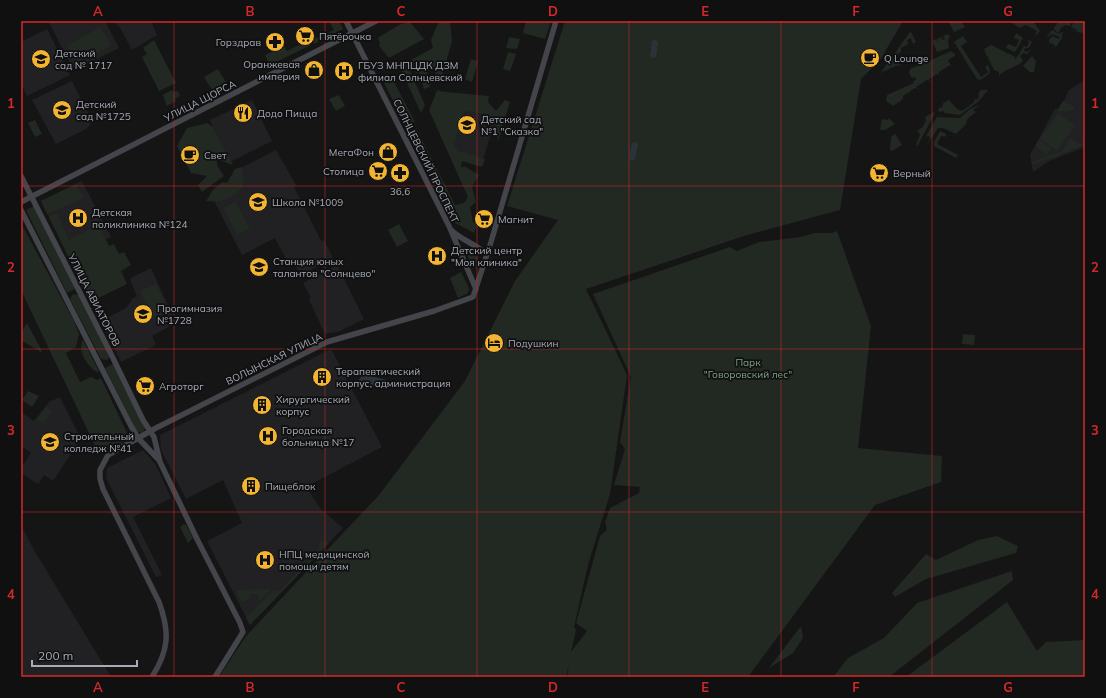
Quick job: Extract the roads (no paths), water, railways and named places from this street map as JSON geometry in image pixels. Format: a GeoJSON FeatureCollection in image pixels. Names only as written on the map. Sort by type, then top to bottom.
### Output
{"type":"FeatureCollection","features":[{"type":"Feature","properties":{"kind":"street","name":"СОЛНЦЕВСКИЙ ПРОСПЕКТ"},"geometry":{"type":"LineString","coordinates":[[346,21],[449,226],[468,267],[476,289]]}},
{"type":"Feature","properties":{"kind":"street","name":"УЛИЦА ЩОРСА"},"geometry":{"type":"LineString","coordinates":[[21,202],[376,21]]}},
{"type":"Feature","properties":{"kind":"street"},"geometry":{"type":"LineString","coordinates":[[476,289],[556,21]]}},
{"type":"Feature","properties":{"kind":"street","name":"УЛИЦА АВИАТОРОВ"},"geometry":{"type":"LineString","coordinates":[[21,176],[150,432],[154,437],[160,462],[198,541],[240,622],[243,632],[215,677]]}},
{"type":"Feature","properties":{"kind":"street","name":"УЛИЦА АВИАТОРОВ"},"geometry":{"type":"LineString","coordinates":[[21,210],[138,438],[160,462]]}},
{"type":"Feature","properties":{"kind":"street"},"geometry":{"type":"LineString","coordinates":[[449,226],[458,235],[476,244],[486,254]]}},
{"type":"Feature","properties":{"kind":"street"},"geometry":{"type":"LineString","coordinates":[[476,244],[486,244],[491,242]]}},
{"type":"Feature","properties":{"kind":"street"},"geometry":{"type":"LineString","coordinates":[[468,267],[476,275],[480,275]]}},
{"type":"Feature","properties":{"kind":"street","name":"ВОЛЫНСКАЯ УЛИЦА"},"geometry":{"type":"LineString","coordinates":[[150,432],[317,347],[471,299],[476,289]]}},
{"type":"Feature","properties":{"kind":"street"},"geometry":{"type":"LineString","coordinates":[[150,432],[108,455],[102,464],[100,479],[160,602],[166,621],[167,640],[163,658],[152,677]]}},
{"type":"Feature","properties":{"kind":"place","name":"Пятёрочка"},"geometry":{"type":"Point","coordinates":[305,36]}},
{"type":"Feature","properties":{"kind":"place","name":"Горздрав"},"geometry":{"type":"Point","coordinates":[275,42]}},
{"type":"Feature","properties":{"kind":"place","name":"Q Lounge"},"geometry":{"type":"Point","coordinates":[870,58]}},
{"type":"Feature","properties":{"kind":"place","name":"Детский сад № 1717"},"geometry":{"type":"Point","coordinates":[41,59]}},
{"type":"Feature","properties":{"kind":"place","name":"Оранжевая империя"},"geometry":{"type":"Point","coordinates":[314,70]}},
{"type":"Feature","properties":{"kind":"place","name":"ГБУЗ МНПЦДК ДЗМ филиал Солнцевский"},"geometry":{"type":"Point","coordinates":[344,71]}},
{"type":"Feature","properties":{"kind":"place","name":"Детский сад №1725"},"geometry":{"type":"Point","coordinates":[62,110]}},
{"type":"Feature","properties":{"kind":"place","name":"Додо Пицца"},"geometry":{"type":"Point","coordinates":[243,113]}},
{"type":"Feature","properties":{"kind":"place","name":"Детский сад №1 \"Сказка\""},"geometry":{"type":"Point","coordinates":[467,125]}},
{"type":"Feature","properties":{"kind":"place","name":"МегаФон"},"geometry":{"type":"Point","coordinates":[388,152]}},
{"type":"Feature","properties":{"kind":"place","name":"Свет"},"geometry":{"type":"Point","coordinates":[190,155]}},
{"type":"Feature","properties":{"kind":"place","name":"Столица"},"geometry":{"type":"Point","coordinates":[378,171]}},
{"type":"Feature","properties":{"kind":"place","name":"36,6"},"geometry":{"type":"Point","coordinates":[400,173]}},
{"type":"Feature","properties":{"kind":"place","name":"Верный"},"geometry":{"type":"Point","coordinates":[879,173]}},
{"type":"Feature","properties":{"kind":"place","name":"Школа №1009"},"geometry":{"type":"Point","coordinates":[258,202]}},
{"type":"Feature","properties":{"kind":"place","name":"Детская поликлиника №124"},"geometry":{"type":"Point","coordinates":[78,218]}},
{"type":"Feature","properties":{"kind":"place","name":"Магнит"},"geometry":{"type":"Point","coordinates":[484,219]}},
{"type":"Feature","properties":{"kind":"place","name":"Детский центр \"Моя клиника\""},"geometry":{"type":"Point","coordinates":[437,256]}},
{"type":"Feature","properties":{"kind":"place","name":"Станция юных талантов \"Солнцево\""},"geometry":{"type":"Point","coordinates":[259,267]}},
{"type":"Feature","properties":{"kind":"place","name":"Прогимназия №1728"},"geometry":{"type":"Point","coordinates":[143,314]}},
{"type":"Feature","properties":{"kind":"place","name":"Подушкин"},"geometry":{"type":"Point","coordinates":[494,343]}},
{"type":"Feature","properties":{"kind":"place","name":"Терапевтический корпус, администрация"},"geometry":{"type":"Point","coordinates":[322,377]}},
{"type":"Feature","properties":{"kind":"place","name":"Агроторг"},"geometry":{"type":"Point","coordinates":[145,386]}},
{"type":"Feature","properties":{"kind":"place","name":"Хирургический корпус"},"geometry":{"type":"Point","coordinates":[262,405]}},
{"type":"Feature","properties":{"kind":"place","name":"Городская больница №17"},"geometry":{"type":"Point","coordinates":[268,436]}},
{"type":"Feature","properties":{"kind":"place","name":"Строительный колледж №41"},"geometry":{"type":"Point","coordinates":[50,442]}},
{"type":"Feature","properties":{"kind":"place","name":"Пищеблок"},"geometry":{"type":"Point","coordinates":[251,486]}},
{"type":"Feature","properties":{"kind":"place","name":"НПЦ медицинской помощи детям"},"geometry":{"type":"Point","coordinates":[265,560]}},
{"type":"Feature","properties":{"kind":"park label","name":"Парк \"Говоровский лес\""},"geometry":{"type":"Point","coordinates":[748,368]}}]}
